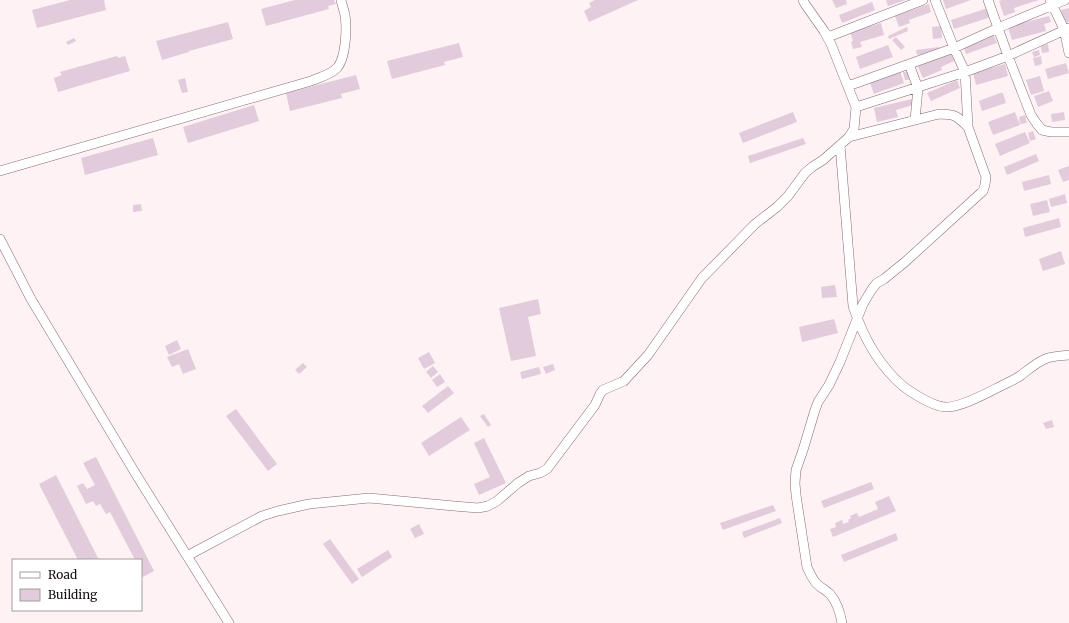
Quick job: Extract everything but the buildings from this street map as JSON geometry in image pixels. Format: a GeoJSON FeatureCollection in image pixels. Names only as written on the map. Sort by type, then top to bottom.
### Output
{"type":"FeatureCollection","features":[{"type":"Feature","properties":{"kind":"street"},"geometry":{"type":"LineString","coordinates":[[0,171],[327,75],[337,68],[342,58],[344,49],[345,15],[341,0]]}},
{"type":"Feature","properties":{"kind":"street"},"geometry":{"type":"LineString","coordinates":[[187,556],[262,516],[309,504],[369,498],[478,508],[488,506],[497,501],[529,476],[547,469],[595,405],[603,390],[624,381],[648,355],[702,278],[755,224],[777,207],[788,196],[805,173],[840,145],[854,129],[856,107],[848,86],[828,37],[803,0]]}},
{"type":"Feature","properties":{"kind":"street"},"geometry":{"type":"LineString","coordinates":[[828,37],[923,0]]}},
{"type":"Feature","properties":{"kind":"street"},"geometry":{"type":"LineString","coordinates":[[842,623],[840,611],[829,592],[817,584],[807,567],[795,483],[796,470],[815,410],[840,362],[857,317],[872,289],[877,283],[905,262],[982,191],[985,185],[986,177],[968,127],[965,72],[935,0]]}},
{"type":"Feature","properties":{"kind":"street"},"geometry":{"type":"LineString","coordinates":[[988,0],[1031,115],[1042,130],[1051,132],[1069,132]]}},
{"type":"Feature","properties":{"kind":"street"},"geometry":{"type":"LineString","coordinates":[[848,86],[954,48],[1051,2],[1065,0]]}},
{"type":"Feature","properties":{"kind":"street"},"geometry":{"type":"LineString","coordinates":[[1051,2],[1067,28],[1069,53]]}},
{"type":"Feature","properties":{"kind":"street"},"geometry":{"type":"LineString","coordinates":[[856,107],[918,88],[1008,56],[1067,28]]}},
{"type":"Feature","properties":{"kind":"street"},"geometry":{"type":"LineString","coordinates":[[909,64],[918,88],[915,120]]}},
{"type":"Feature","properties":{"kind":"street"},"geometry":{"type":"LineString","coordinates":[[849,136],[940,114],[951,114],[961,120],[968,127]]}},
{"type":"Feature","properties":{"kind":"street"},"geometry":{"type":"LineString","coordinates":[[840,145],[853,306],[866,338],[889,373],[917,396],[931,403],[944,407],[957,405],[975,399],[1019,377],[1046,359],[1069,355]]}},
{"type":"Feature","properties":{"kind":"street"},"geometry":{"type":"LineString","coordinates":[[0,240],[31,299],[137,476],[228,623]]}}]}
